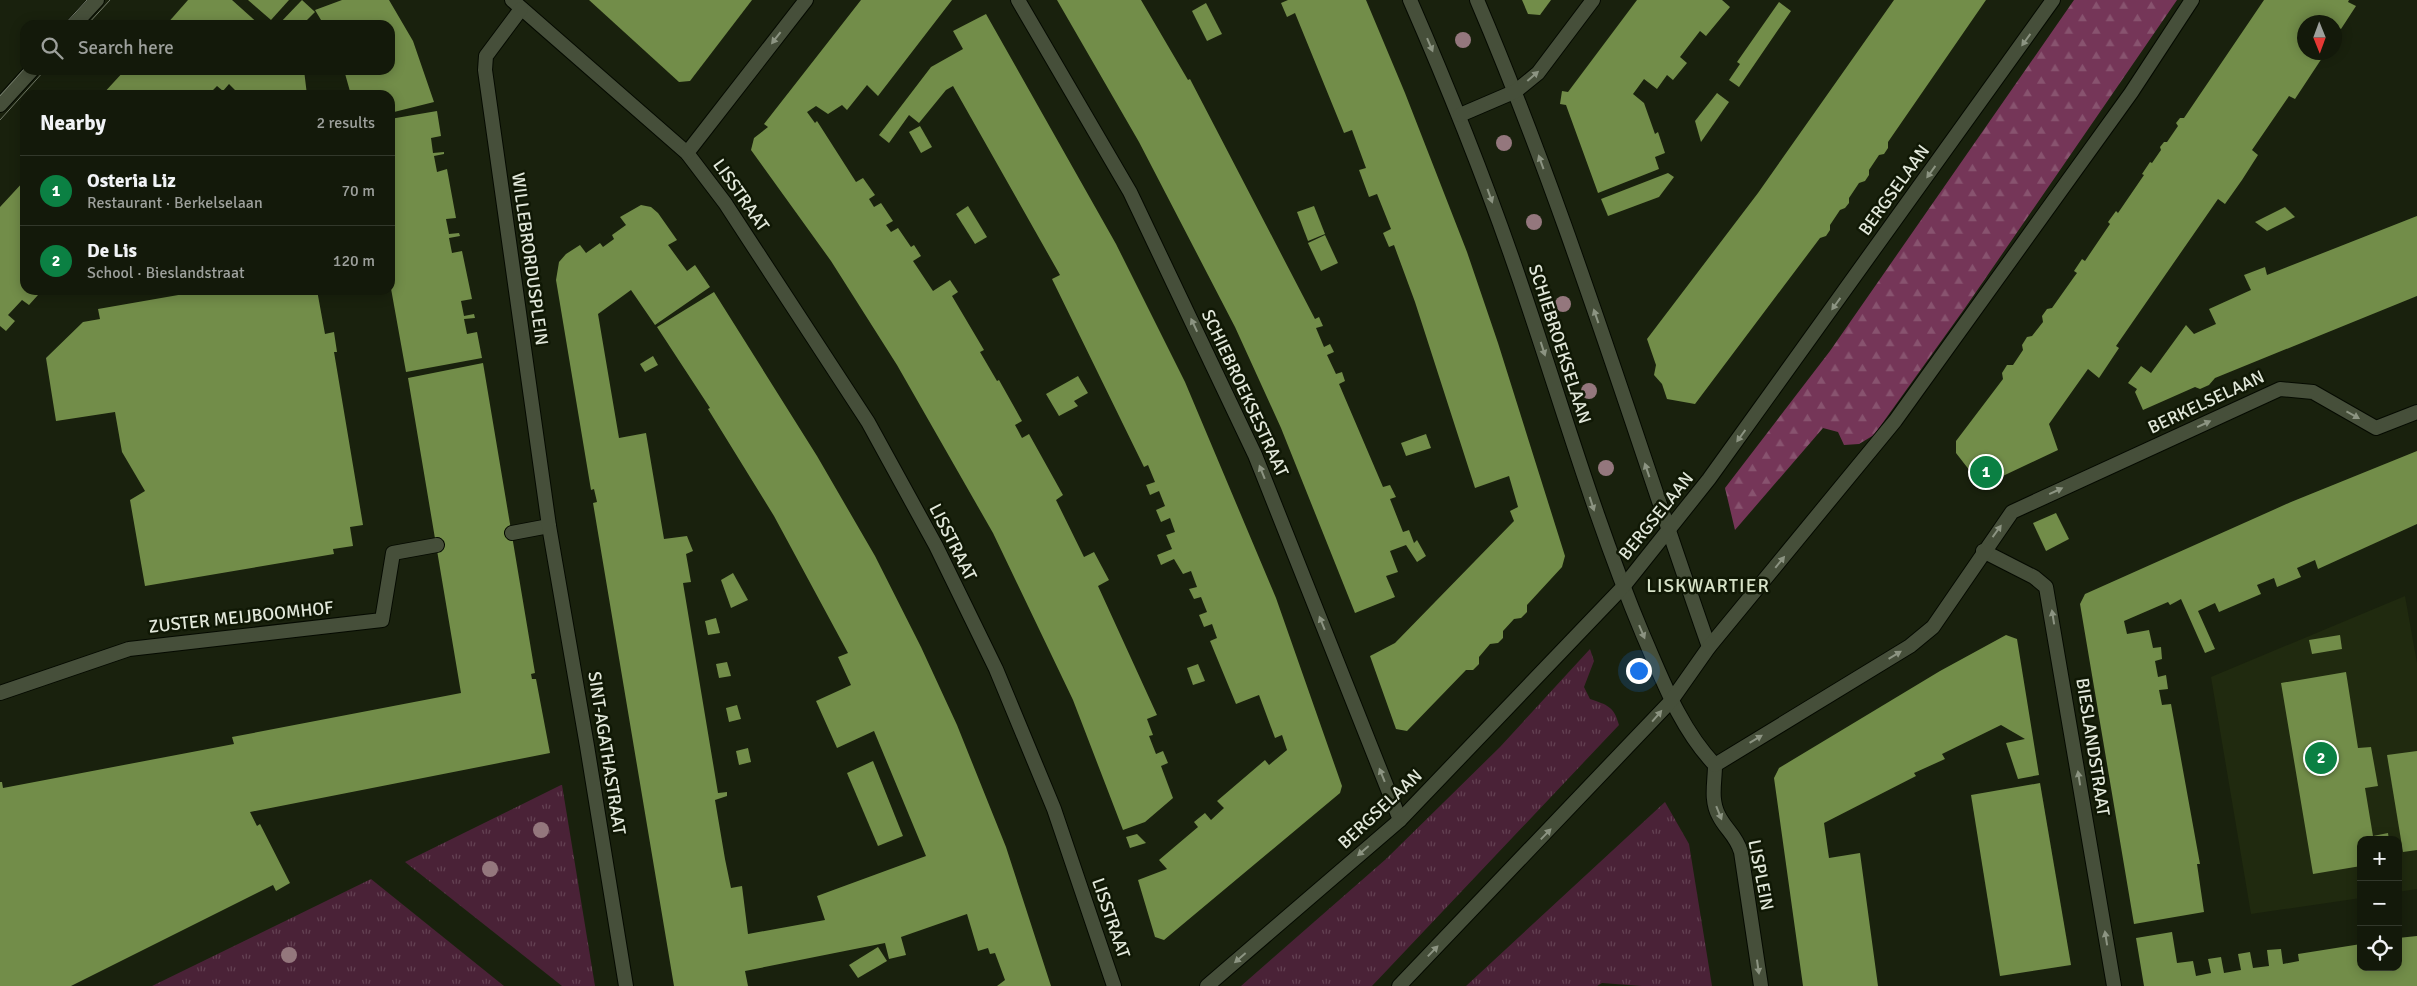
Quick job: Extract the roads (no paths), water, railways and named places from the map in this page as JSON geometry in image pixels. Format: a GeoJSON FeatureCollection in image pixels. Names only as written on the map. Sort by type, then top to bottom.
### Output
{"type":"FeatureCollection","features":[{"type":"Feature","properties":{"kind":"street"},"geometry":{"type":"LineString","coordinates":[[79,20],[97,0]]}},
{"type":"Feature","properties":{"kind":"street"},"geometry":{"type":"LineString","coordinates":[[687,152],[806,0]]}},
{"type":"Feature","properties":{"kind":"street","name":"SCHIEBROEKSESTRAAT"},"geometry":{"type":"LineString","coordinates":[[1018,0],[1130,192],[1255,455],[1400,820]]}},
{"type":"Feature","properties":{"kind":"street","name":"SCHIEBROEKSELAAN"},"geometry":{"type":"LineString","coordinates":[[1410,0],[1460,115],[1500,223],[1594,510],[1623,587],[1671,701]]}},
{"type":"Feature","properties":{"kind":"street"},"geometry":{"type":"LineString","coordinates":[[1477,0],[1516,91],[1586,288],[1709,647]]}},
{"type":"Feature","properties":{"kind":"street"},"geometry":{"type":"LineString","coordinates":[[1460,115],[1516,91],[1538,73],[1593,0]]}},
{"type":"Feature","properties":{"kind":"street","name":"BERGSELAAN"},"geometry":{"type":"LineString","coordinates":[[1207,986],[1400,820],[1623,587],[1710,479],[2053,0]]}},
{"type":"Feature","properties":{"kind":"street"},"geometry":{"type":"LineString","coordinates":[[1399,986],[1671,701],[1709,647],[1895,421],[2131,93],[2192,0]]}},
{"type":"Feature","properties":{"kind":"street","name":"WILLEBRORDUSPLEIN"},"geometry":{"type":"LineString","coordinates":[[549,526],[484,70],[486,56],[517,4],[687,152]]}},
{"type":"Feature","properties":{"kind":"street"},"geometry":{"type":"LineString","coordinates":[[0,105],[27,75]]}},
{"type":"Feature","properties":{"kind":"street","name":"LISSTRAAT"},"geometry":{"type":"LineString","coordinates":[[687,152],[725,203],[868,422],[936,546],[996,669],[1019,722],[1054,809],[1114,986]]}},
{"type":"Feature","properties":{"kind":"street","name":"BERKELSELAAN"},"geometry":{"type":"LineString","coordinates":[[1983,551],[2012,512],[2280,389],[2312,392],[2376,428],[2417,412]]}},
{"type":"Feature","properties":{"kind":"street"},"geometry":{"type":"LineString","coordinates":[[512,533],[549,526]]}},
{"type":"Feature","properties":{"kind":"street","name":"SINT-AGATHASTRAAT"},"geometry":{"type":"LineString","coordinates":[[549,526],[626,986]]}},
{"type":"Feature","properties":{"kind":"street","name":"ZUSTER MEIJBOOMHOF"},"geometry":{"type":"LineString","coordinates":[[0,693],[129,649],[382,620],[393,553],[437,545]]}},
{"type":"Feature","properties":{"kind":"street"},"geometry":{"type":"LineString","coordinates":[[1671,701],[1700,749],[1715,765],[1910,646],[1933,627],[1983,551]]}},
{"type":"Feature","properties":{"kind":"street","name":"BIESLANDSTRAAT"},"geometry":{"type":"LineString","coordinates":[[1983,551],[2034,577],[2046,587],[2114,986]]}},
{"type":"Feature","properties":{"kind":"street","name":"LISPLEIN"},"geometry":{"type":"LineString","coordinates":[[1715,765],[1713,795],[1718,814],[1733,832],[1741,852],[1760,986]]}},
{"type":"Feature","properties":{"kind":"tram line"},"geometry":{"type":"LineString","coordinates":[[69,20],[87,0]]}},
{"type":"Feature","properties":{"kind":"tram line"},"geometry":{"type":"LineString","coordinates":[[92,20],[110,0]]}},
{"type":"Feature","properties":{"kind":"tram line"},"geometry":{"type":"LineString","coordinates":[[0,96],[20,74]]}},
{"type":"Feature","properties":{"kind":"tram line"},"geometry":{"type":"LineString","coordinates":[[27,90],[40,75]]}},
{"type":"Feature","properties":{"kind":"tram line"},"geometry":{"type":"LineString","coordinates":[[0,120],[20,98]]}},
{"type":"Feature","properties":{"kind":"place","name":"Osteria Liz"},"geometry":{"type":"Point","coordinates":[1986,472]}},
{"type":"Feature","properties":{"kind":"place","name":"De Lis"},"geometry":{"type":"Point","coordinates":[2321,758]}},
{"type":"Feature","properties":{"kind":"district","name":"LISKWARTIER"},"geometry":{"type":"Point","coordinates":[1708,585]}}]}
